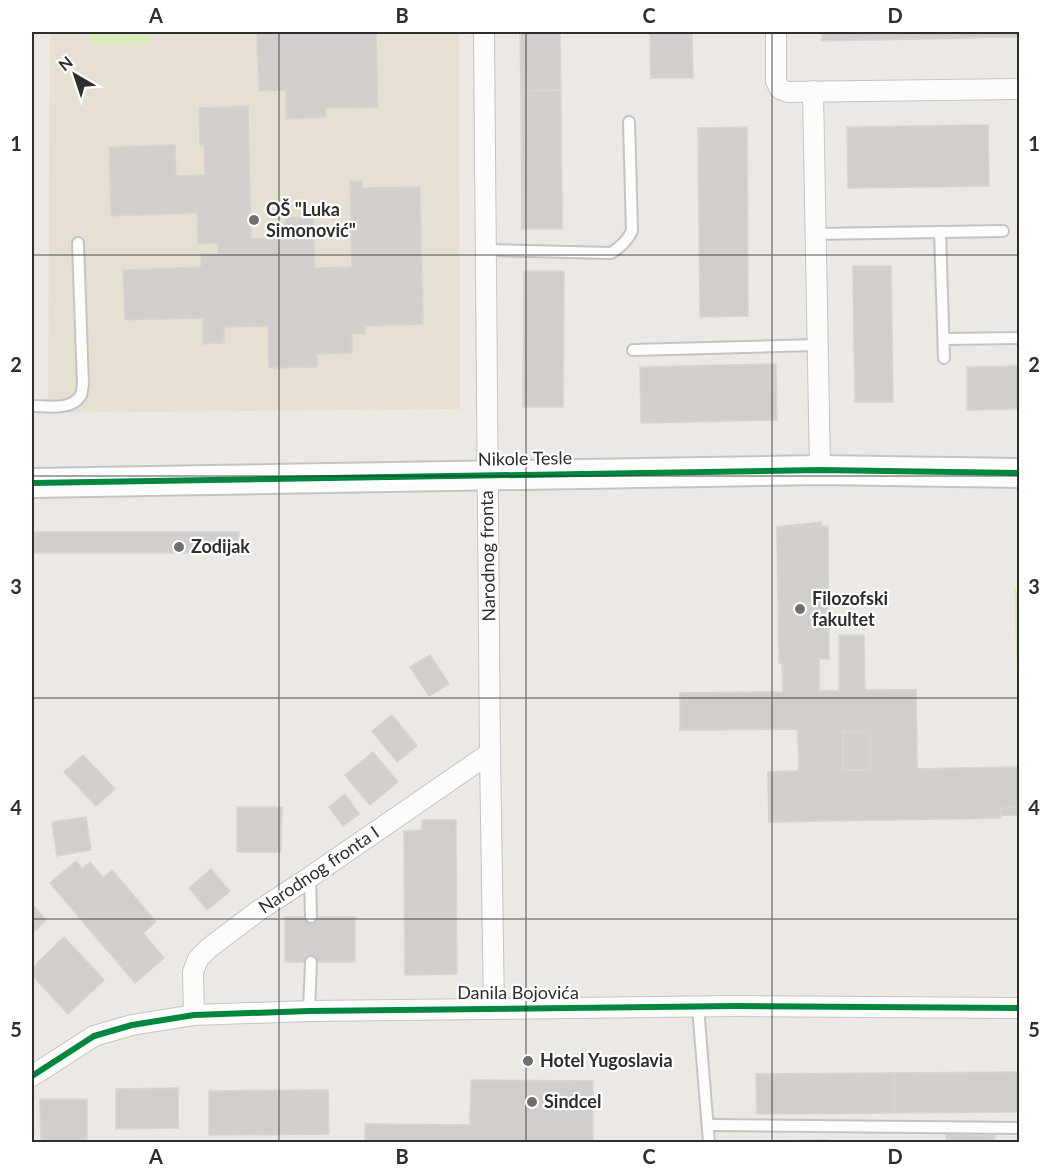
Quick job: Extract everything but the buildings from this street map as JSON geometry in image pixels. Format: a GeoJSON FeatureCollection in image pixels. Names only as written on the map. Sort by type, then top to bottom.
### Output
{"type":"FeatureCollection","features":[{"type":"Feature","properties":{"kind":"street","name":"Narodnog fronta"},"geometry":{"type":"LineString","coordinates":[[484,32],[494,1008]]}},
{"type":"Feature","properties":{"kind":"street"},"geometry":{"type":"LineString","coordinates":[[776,32],[776,81],[780,89],[788,92],[1020,89]]}},
{"type":"Feature","properties":{"kind":"street"},"geometry":{"type":"LineString","coordinates":[[813,91],[820,470]]}},
{"type":"Feature","properties":{"kind":"street","name":"Nikole Tesle"},"geometry":{"type":"LineString","coordinates":[[32,483],[820,470],[1020,473]]}},
{"type":"Feature","properties":{"kind":"street","name":"Narodnog fronta I"},"geometry":{"type":"LineString","coordinates":[[194,1015],[193,972],[198,959],[209,948],[258,911],[490,753]]}},
{"type":"Feature","properties":{"kind":"street","name":"Danila Bojovića"},"geometry":{"type":"LineString","coordinates":[[32,1076],[94,1036],[132,1025],[194,1015],[494,1008],[748,1006],[1020,1008]]}},
{"type":"Feature","properties":{"kind":"lane"},"geometry":{"type":"LineString","coordinates":[[486,250],[611,253],[620,247],[632,231],[628,122]]}},
{"type":"Feature","properties":{"kind":"lane"},"geometry":{"type":"LineString","coordinates":[[815,234],[1003,231]]}},
{"type":"Feature","properties":{"kind":"lane"},"geometry":{"type":"LineString","coordinates":[[940,232],[944,358]]}},
{"type":"Feature","properties":{"kind":"lane"},"geometry":{"type":"LineString","coordinates":[[32,406],[67,406],[81,395],[83,385],[78,243]]}},
{"type":"Feature","properties":{"kind":"lane"},"geometry":{"type":"LineString","coordinates":[[944,339],[1020,338]]}},
{"type":"Feature","properties":{"kind":"lane"},"geometry":{"type":"LineString","coordinates":[[633,350],[818,345]]}},
{"type":"Feature","properties":{"kind":"lane"},"geometry":{"type":"LineString","coordinates":[[310,877],[312,917]]}},
{"type":"Feature","properties":{"kind":"lane"},"geometry":{"type":"LineString","coordinates":[[309,1011],[311,962]]}},
{"type":"Feature","properties":{"kind":"lane"},"geometry":{"type":"LineString","coordinates":[[698,1007],[709,1143]]}},
{"type":"Feature","properties":{"kind":"lane"},"geometry":{"type":"LineString","coordinates":[[709,1125],[1020,1128]]}},
{"type":"Feature","properties":{"kind":"shaded area","name":"OŠ \"Luka Simonović\""},"geometry":{"type":"Polygon","coordinates":[[[50,32],[459,32],[460,409],[48,413],[50,32]]]}},
{"type":"Feature","properties":{"kind":"green space"},"geometry":{"type":"Polygon","coordinates":[[[89,32],[150,32],[150,43],[89,44],[89,32]]]}},
{"type":"Feature","properties":{"kind":"green space"},"geometry":{"type":"Polygon","coordinates":[[[1014,587],[1019,587],[1019,683],[1017,683],[1014,587]]]}},
{"type":"Feature","properties":{"kind":"cycle path"},"geometry":{"type":"LineString","coordinates":[[32,483],[820,470],[1020,473]]}},
{"type":"Feature","properties":{"kind":"cycle path"},"geometry":{"type":"LineString","coordinates":[[32,1076],[94,1036],[132,1025],[194,1015],[309,1011],[736,1006],[1020,1008]]}},
{"type":"Feature","properties":{"kind":"place","name":"OŠ \"Luka Simonović\""},"geometry":{"type":"Point","coordinates":[254,220]}},
{"type":"Feature","properties":{"kind":"place","name":"Zodijak"},"geometry":{"type":"Point","coordinates":[179,547]}},
{"type":"Feature","properties":{"kind":"place","name":"Filozofski fakultet"},"geometry":{"type":"Point","coordinates":[800,609]}},
{"type":"Feature","properties":{"kind":"place","name":"Hotel Yugoslavia"},"geometry":{"type":"Point","coordinates":[528,1061]}},
{"type":"Feature","properties":{"kind":"place","name":"Sindcel"},"geometry":{"type":"Point","coordinates":[532,1102]}}]}
